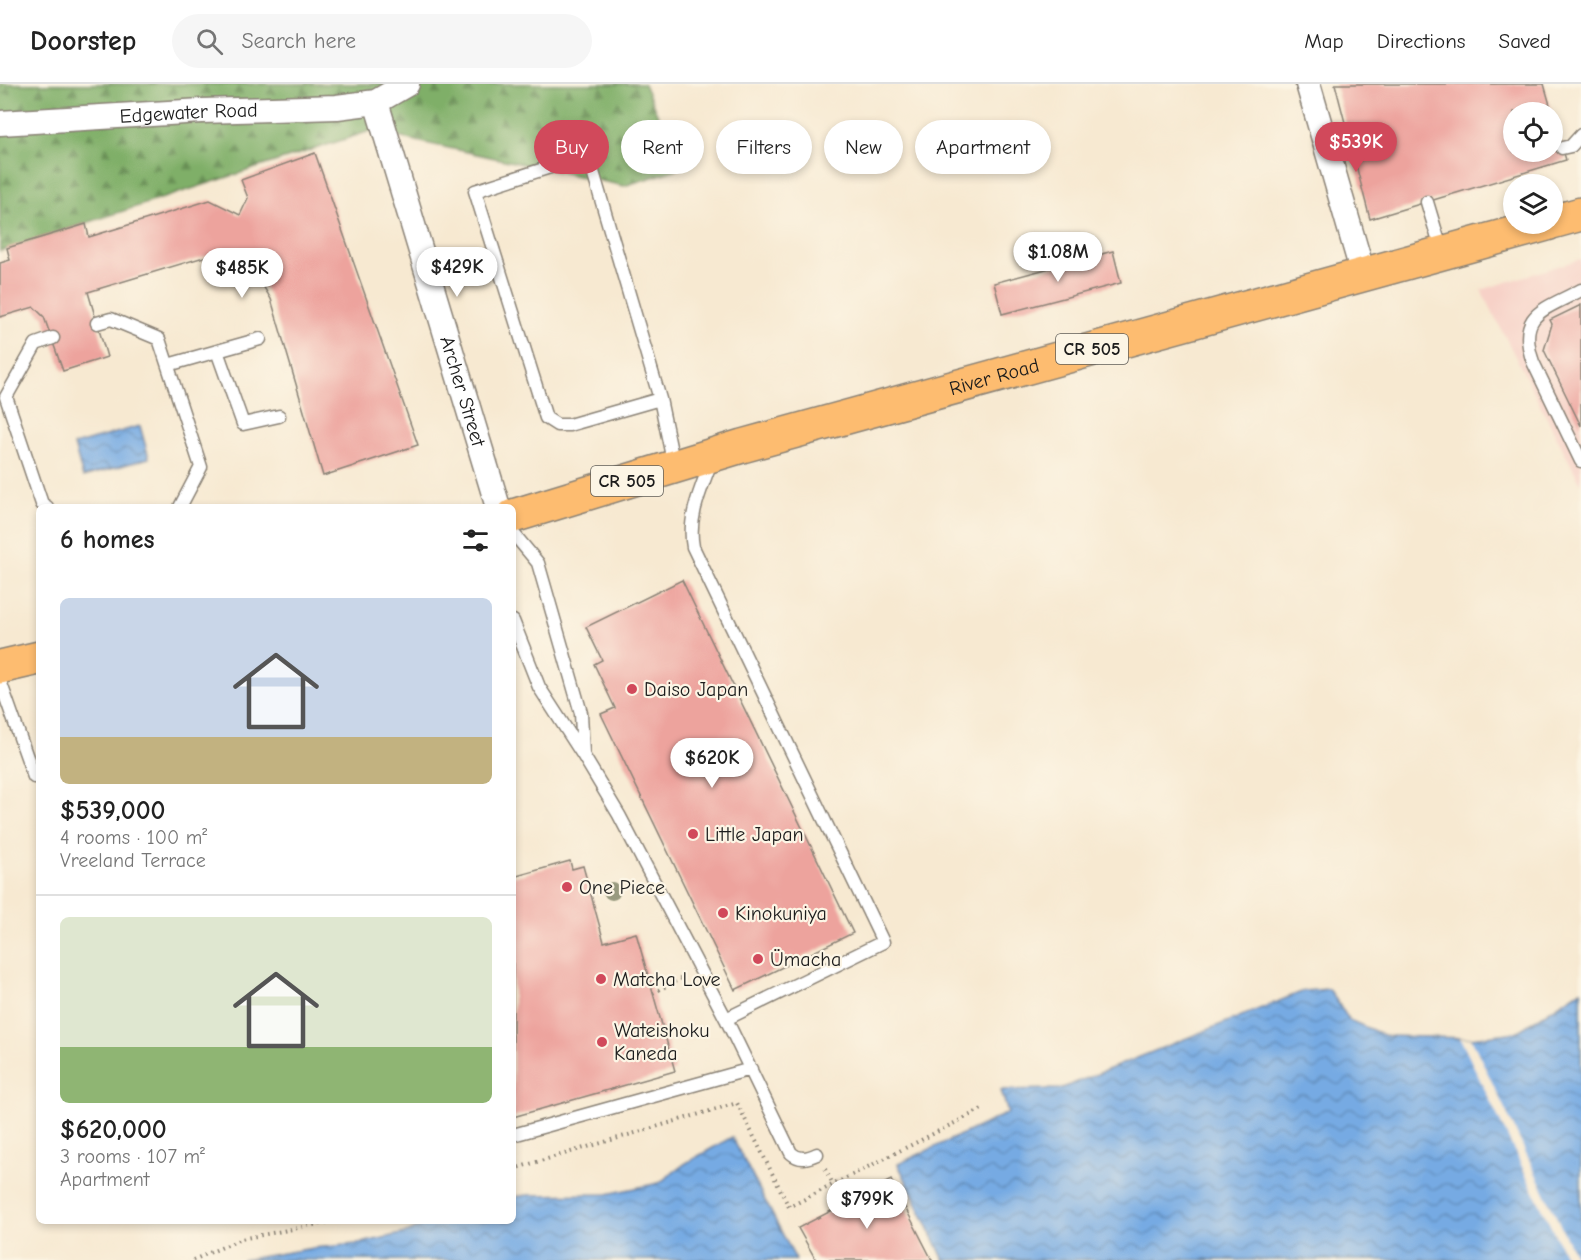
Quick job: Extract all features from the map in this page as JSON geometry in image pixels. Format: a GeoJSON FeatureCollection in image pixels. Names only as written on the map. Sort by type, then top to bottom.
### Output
{"type":"FeatureCollection","features":[{"type":"Feature","properties":{"kind":"main road"},"geometry":{"type":"LineString","coordinates":[[1563,219],[1581,214]]}},
{"type":"Feature","properties":{"kind":"main road","name":"River Road"},"geometry":{"type":"LineString","coordinates":[[516,515],[713,455],[1510,234]]}},
{"type":"Feature","properties":{"kind":"street"},"geometry":{"type":"LineString","coordinates":[[376,102],[407,84]]}},
{"type":"Feature","properties":{"kind":"street"},"geometry":{"type":"LineString","coordinates":[[1308,84],[1363,274]]}},
{"type":"Feature","properties":{"kind":"street","name":"Edgewater Road"},"geometry":{"type":"LineString","coordinates":[[0,123],[202,111],[337,107],[376,102]]}},
{"type":"Feature","properties":{"kind":"street","name":"Archer Street"},"geometry":{"type":"LineString","coordinates":[[376,102],[497,504]]}},
{"type":"Feature","properties":{"kind":"lane"},"geometry":{"type":"LineString","coordinates":[[1563,148],[1571,146],[1581,135]]}},
{"type":"Feature","properties":{"kind":"lane"},"geometry":{"type":"LineString","coordinates":[[660,399],[569,425],[557,425],[546,418],[475,191],[588,154],[660,399],[675,467]]}},
{"type":"Feature","properties":{"kind":"lane"},"geometry":{"type":"LineString","coordinates":[[1426,202],[1442,252]]}},
{"type":"Feature","properties":{"kind":"lane"},"geometry":{"type":"LineString","coordinates":[[1581,290],[1541,312],[1534,318],[1527,331],[1527,345],[1533,362],[1581,461]]}},
{"type":"Feature","properties":{"kind":"lane"},"geometry":{"type":"LineString","coordinates":[[97,323],[111,318],[159,339],[201,467],[182,504]]}},
{"type":"Feature","properties":{"kind":"lane"},"geometry":{"type":"LineString","coordinates":[[42,504],[5,414],[6,397],[36,344],[53,338]]}},
{"type":"Feature","properties":{"kind":"lane"},"geometry":{"type":"LineString","coordinates":[[168,365],[260,339]]}},
{"type":"Feature","properties":{"kind":"lane"},"geometry":{"type":"LineString","coordinates":[[218,351],[243,424],[279,416]]}},
{"type":"Feature","properties":{"kind":"lane"},"geometry":{"type":"LineString","coordinates":[[713,455],[691,525],[693,547],[883,942],[726,1019]]}},
{"type":"Feature","properties":{"kind":"lane"},"geometry":{"type":"LineString","coordinates":[[516,537],[538,563],[581,713],[584,755]]}},
{"type":"Feature","properties":{"kind":"lane"},"geometry":{"type":"LineString","coordinates":[[516,629],[539,687],[584,755],[619,816],[726,1019],[791,1153],[795,1157],[805,1159],[817,1154]]}},
{"type":"Feature","properties":{"kind":"lane"},"geometry":{"type":"LineString","coordinates":[[0,681],[34,777]]}},
{"type":"Feature","properties":{"kind":"lane"},"geometry":{"type":"LineString","coordinates":[[516,1134],[751,1069]]}},
{"type":"Feature","properties":{"kind":"path"},"geometry":{"type":"LineString","coordinates":[[516,1168],[737,1103],[789,1207],[984,1108]]}},
{"type":"Feature","properties":{"kind":"path"},"geometry":{"type":"LineString","coordinates":[[193,1260],[241,1239],[318,1224]]}},
{"type":"Feature","properties":{"kind":"shaded area"},"geometry":{"type":"Polygon","coordinates":[[[1581,259],[1581,484],[1481,290],[1581,259]]]}},
{"type":"Feature","properties":{"kind":"green space"},"geometry":{"type":"Polygon","coordinates":[[[0,84],[644,84],[660,120],[621,120],[621,174],[662,174],[624,186],[569,174],[609,174],[609,120],[534,120],[534,167],[370,131],[0,251],[0,84]]]}},
{"type":"Feature","properties":{"kind":"water"},"geometry":{"type":"Polygon","coordinates":[[[140,426],[149,458],[83,477],[74,445],[140,426]]]}},
{"type":"Feature","properties":{"kind":"water"},"geometry":{"type":"Polygon","coordinates":[[[1329,989],[1349,1020],[1386,1036],[1471,1038],[1517,1032],[1581,990],[1581,1260],[944,1260],[898,1164],[1008,1113],[1001,1090],[1060,1089],[1304,991],[1329,989]]]}},
{"type":"Feature","properties":{"kind":"water"},"geometry":{"type":"Polygon","coordinates":[[[732,1137],[796,1260],[242,1260],[313,1248],[357,1244],[409,1232],[425,1224],[516,1224],[516,1197],[607,1194],[659,1183],[686,1163],[732,1137]]]}},
{"type":"Feature","properties":{"kind":"pier"},"geometry":{"type":"Polygon","coordinates":[[[1460,1038],[1471,1038],[1577,1260],[1567,1260],[1460,1038]]]}},
{"type":"Feature","properties":{"kind":"building"},"geometry":{"type":"Polygon","coordinates":[[[1335,84],[1544,84],[1549,102],[1503,102],[1503,162],[1559,162],[1519,174],[1503,174],[1503,179],[1370,219],[1335,84]]]}},
{"type":"Feature","properties":{"kind":"building"},"geometry":{"type":"Polygon","coordinates":[[[315,153],[418,445],[323,476],[271,299],[262,284],[207,256],[88,292],[107,357],[63,371],[44,317],[34,307],[0,317],[0,263],[10,260],[7,248],[86,224],[89,237],[210,200],[240,215],[248,198],[241,180],[315,153]]]}},
{"type":"Feature","properties":{"kind":"building"},"geometry":{"type":"Polygon","coordinates":[[[1113,251],[1121,283],[1002,314],[994,283],[1113,251]]]}},
{"type":"Feature","properties":{"kind":"building"},"geometry":{"type":"Polygon","coordinates":[[[1581,305],[1581,426],[1544,350],[1552,324],[1550,320],[1581,305]]]}},
{"type":"Feature","properties":{"kind":"building"},"geometry":{"type":"Polygon","coordinates":[[[682,580],[853,933],[735,990],[601,714],[615,708],[594,664],[602,660],[586,627],[682,580]]]}},
{"type":"Feature","properties":{"kind":"building"},"geometry":{"type":"Polygon","coordinates":[[[570,861],[572,869],[583,866],[604,942],[636,933],[675,1071],[516,1116],[516,876],[570,861]]]}},
{"type":"Feature","properties":{"kind":"building"},"geometry":{"type":"Polygon","coordinates":[[[891,1180],[932,1260],[816,1260],[798,1228],[891,1180]]]}},
{"type":"Feature","properties":{"kind":"place","name":"Daiso Japan"},"geometry":{"type":"Point","coordinates":[632,689]}},
{"type":"Feature","properties":{"kind":"place","name":"Little Japan"},"geometry":{"type":"Point","coordinates":[693,834]}},
{"type":"Feature","properties":{"kind":"place","name":"One Piece"},"geometry":{"type":"Point","coordinates":[567,887]}},
{"type":"Feature","properties":{"kind":"place","name":"Kinokuniya"},"geometry":{"type":"Point","coordinates":[723,913]}},
{"type":"Feature","properties":{"kind":"place","name":"Ümacha"},"geometry":{"type":"Point","coordinates":[758,959]}},
{"type":"Feature","properties":{"kind":"place","name":"Matcha Love"},"geometry":{"type":"Point","coordinates":[601,979]}},
{"type":"Feature","properties":{"kind":"place","name":"Wateishoku Kaneda"},"geometry":{"type":"Point","coordinates":[602,1042]}}]}
